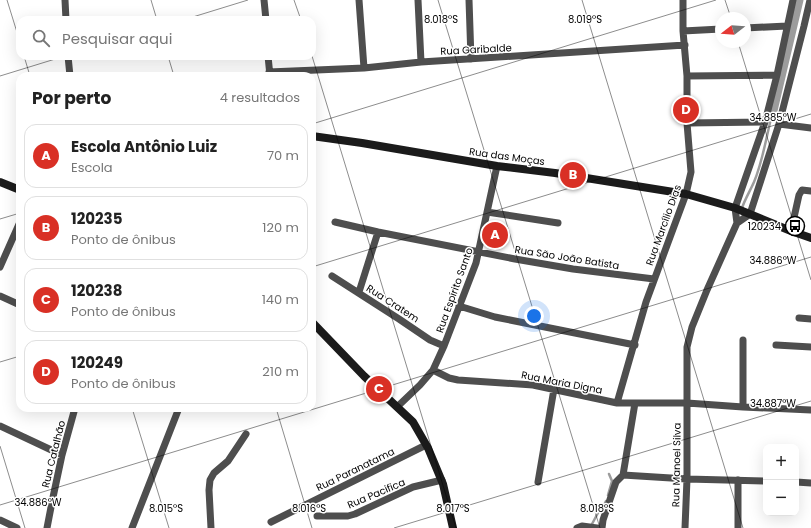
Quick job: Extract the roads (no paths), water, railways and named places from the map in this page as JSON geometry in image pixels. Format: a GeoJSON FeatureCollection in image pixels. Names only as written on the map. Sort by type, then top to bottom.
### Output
{"type":"FeatureCollection","features":[{"type":"Feature","properties":{"kind":"street"},"geometry":{"type":"LineString","coordinates":[[65,0],[66,16]]}},
{"type":"Feature","properties":{"kind":"street"},"geometry":{"type":"LineString","coordinates":[[264,0],[266,16]]}},
{"type":"Feature","properties":{"kind":"street"},"geometry":{"type":"LineString","coordinates":[[359,0],[364,68]]}},
{"type":"Feature","properties":{"kind":"street"},"geometry":{"type":"LineString","coordinates":[[418,0],[421,62]]}},
{"type":"Feature","properties":{"kind":"street"},"geometry":{"type":"LineString","coordinates":[[469,0],[472,59]]}},
{"type":"Feature","properties":{"kind":"street","name":"Rua Marcílio Dias"},"geometry":{"type":"LineString","coordinates":[[617,403],[635,345],[646,302],[686,194],[691,172],[687,124],[687,76],[683,0]]}},
{"type":"Feature","properties":{"kind":"street"},"geometry":{"type":"LineString","coordinates":[[793,0],[765,122],[735,208],[737,223],[750,214],[808,26],[810,0]]}},
{"type":"Feature","properties":{"kind":"street"},"geometry":{"type":"LineString","coordinates":[[751,28],[787,26]]}},
{"type":"Feature","properties":{"kind":"street"},"geometry":{"type":"LineString","coordinates":[[684,31],[715,29]]}},
{"type":"Feature","properties":{"kind":"street","name":"Rua Garibalde"},"geometry":{"type":"LineString","coordinates":[[301,72],[364,68],[421,62],[685,45]]}},
{"type":"Feature","properties":{"kind":"street"},"geometry":{"type":"LineString","coordinates":[[68,60],[70,72]]}},
{"type":"Feature","properties":{"kind":"street"},"geometry":{"type":"LineString","coordinates":[[268,60],[270,72]]}},
{"type":"Feature","properties":{"kind":"street"},"geometry":{"type":"LineString","coordinates":[[687,76],[777,75]]}},
{"type":"Feature","properties":{"kind":"street"},"geometry":{"type":"LineString","coordinates":[[687,124],[765,122]]}},
{"type":"Feature","properties":{"kind":"street"},"geometry":{"type":"LineString","coordinates":[[779,124],[811,128]]}},
{"type":"Feature","properties":{"kind":"street","name":"Rua das Moças"},"geometry":{"type":"LineString","coordinates":[[316,137],[497,166],[555,173],[686,194],[735,208],[811,238]]}},
{"type":"Feature","properties":{"kind":"street","name":"Rua Espírito Santo"},"geometry":{"type":"LineString","coordinates":[[397,406],[420,385],[433,370],[444,346],[479,252],[497,166]]}},
{"type":"Feature","properties":{"kind":"street"},"geometry":{"type":"LineString","coordinates":[[0,182],[16,188]]}},
{"type":"Feature","properties":{"kind":"street"},"geometry":{"type":"LineString","coordinates":[[791,231],[799,195],[802,190],[811,191]]}},
{"type":"Feature","properties":{"kind":"street"},"geometry":{"type":"LineString","coordinates":[[487,212],[558,223]]}},
{"type":"Feature","properties":{"kind":"street","name":"Rua São João Batista"},"geometry":{"type":"LineString","coordinates":[[335,222],[479,252],[573,269],[654,279]]}},
{"type":"Feature","properties":{"kind":"street","name":"Rua Manoel Silva"},"geometry":{"type":"LineString","coordinates":[[685,528],[687,479],[687,347],[692,327],[737,223]]}},
{"type":"Feature","properties":{"kind":"street"},"geometry":{"type":"LineString","coordinates":[[0,267],[16,231]]}},
{"type":"Feature","properties":{"kind":"street"},"geometry":{"type":"LineString","coordinates":[[359,292],[378,232]]}},
{"type":"Feature","properties":{"kind":"street","name":"Rua Cratem"},"geometry":{"type":"LineString","coordinates":[[332,276],[400,318],[430,340],[444,346]]}},
{"type":"Feature","properties":{"kind":"street"},"geometry":{"type":"LineString","coordinates":[[0,296],[16,303]]}},
{"type":"Feature","properties":{"kind":"street"},"geometry":{"type":"LineString","coordinates":[[459,306],[495,317],[635,345]]}},
{"type":"Feature","properties":{"kind":"street"},"geometry":{"type":"LineString","coordinates":[[799,318],[811,319]]}},
{"type":"Feature","properties":{"kind":"street"},"geometry":{"type":"LineString","coordinates":[[316,326],[364,376],[413,422],[426,445],[442,480],[453,528]]}},
{"type":"Feature","properties":{"kind":"street"},"geometry":{"type":"LineString","coordinates":[[743,340],[743,407]]}},
{"type":"Feature","properties":{"kind":"street"},"geometry":{"type":"LineString","coordinates":[[776,344],[811,347]]}},
{"type":"Feature","properties":{"kind":"street","name":"Rua Maria Digna"},"geometry":{"type":"LineString","coordinates":[[433,370],[449,378],[458,380],[532,385],[617,403],[687,403],[811,410]]}},
{"type":"Feature","properties":{"kind":"street"},"geometry":{"type":"LineString","coordinates":[[538,482],[554,389]]}},
{"type":"Feature","properties":{"kind":"street"},"geometry":{"type":"LineString","coordinates":[[602,528],[603,520],[616,482],[623,475],[635,403]]}},
{"type":"Feature","properties":{"kind":"street","name":"Rua Catalhão"},"geometry":{"type":"LineString","coordinates":[[48,527],[62,455],[74,412]]}},
{"type":"Feature","properties":{"kind":"street"},"geometry":{"type":"LineString","coordinates":[[132,528],[178,412]]}},
{"type":"Feature","properties":{"kind":"street"},"geometry":{"type":"LineString","coordinates":[[0,426],[62,455]]}},
{"type":"Feature","properties":{"kind":"street"},"geometry":{"type":"LineString","coordinates":[[211,528],[210,480],[214,473],[228,461],[246,434]]}},
{"type":"Feature","properties":{"kind":"street","name":"Rua Paranatama"},"geometry":{"type":"LineString","coordinates":[[271,522],[426,445]]}},
{"type":"Feature","properties":{"kind":"street"},"geometry":{"type":"LineString","coordinates":[[623,475],[687,479],[763,481]]}},
{"type":"Feature","properties":{"kind":"street","name":"Rua Pacifica"},"geometry":{"type":"LineString","coordinates":[[317,516],[348,516],[355,514],[408,489],[442,480]]}},
{"type":"Feature","properties":{"kind":"street"},"geometry":{"type":"LineString","coordinates":[[738,480],[738,528]]}},
{"type":"Feature","properties":{"kind":"street"},"geometry":{"type":"LineString","coordinates":[[799,482],[811,483]]}},
{"type":"Feature","properties":{"kind":"street"},"geometry":{"type":"LineString","coordinates":[[0,520],[17,528]]}},
{"type":"Feature","properties":{"kind":"street"},"geometry":{"type":"LineString","coordinates":[[577,528],[582,526],[597,528]]}},
{"type":"Feature","properties":{"kind":"waterway"},"geometry":{"type":"LineString","coordinates":[[772,115],[799,0]]}},
{"type":"Feature","properties":{"kind":"waterway"},"geometry":{"type":"LineString","coordinates":[[742,208],[757,174],[772,115]]}},
{"type":"Feature","properties":{"kind":"waterway"},"geometry":{"type":"LineString","coordinates":[[608,495],[612,481],[609,474]]}},
{"type":"Feature","properties":{"kind":"waterway"},"geometry":{"type":"LineString","coordinates":[[592,524],[606,501]]}},
{"type":"Feature","properties":{"kind":"place","name":"120249"},"geometry":{"type":"Point","coordinates":[686,110]}},
{"type":"Feature","properties":{"kind":"place","name":"120235"},"geometry":{"type":"Point","coordinates":[573,175]}},
{"type":"Feature","properties":{"kind":"place","name":"120234"},"geometry":{"type":"Point","coordinates":[795,226]}},
{"type":"Feature","properties":{"kind":"place","name":"Escola Antônio Luiz"},"geometry":{"type":"Point","coordinates":[495,235]}},
{"type":"Feature","properties":{"kind":"place","name":"120238"},"geometry":{"type":"Point","coordinates":[379,389]}}]}
